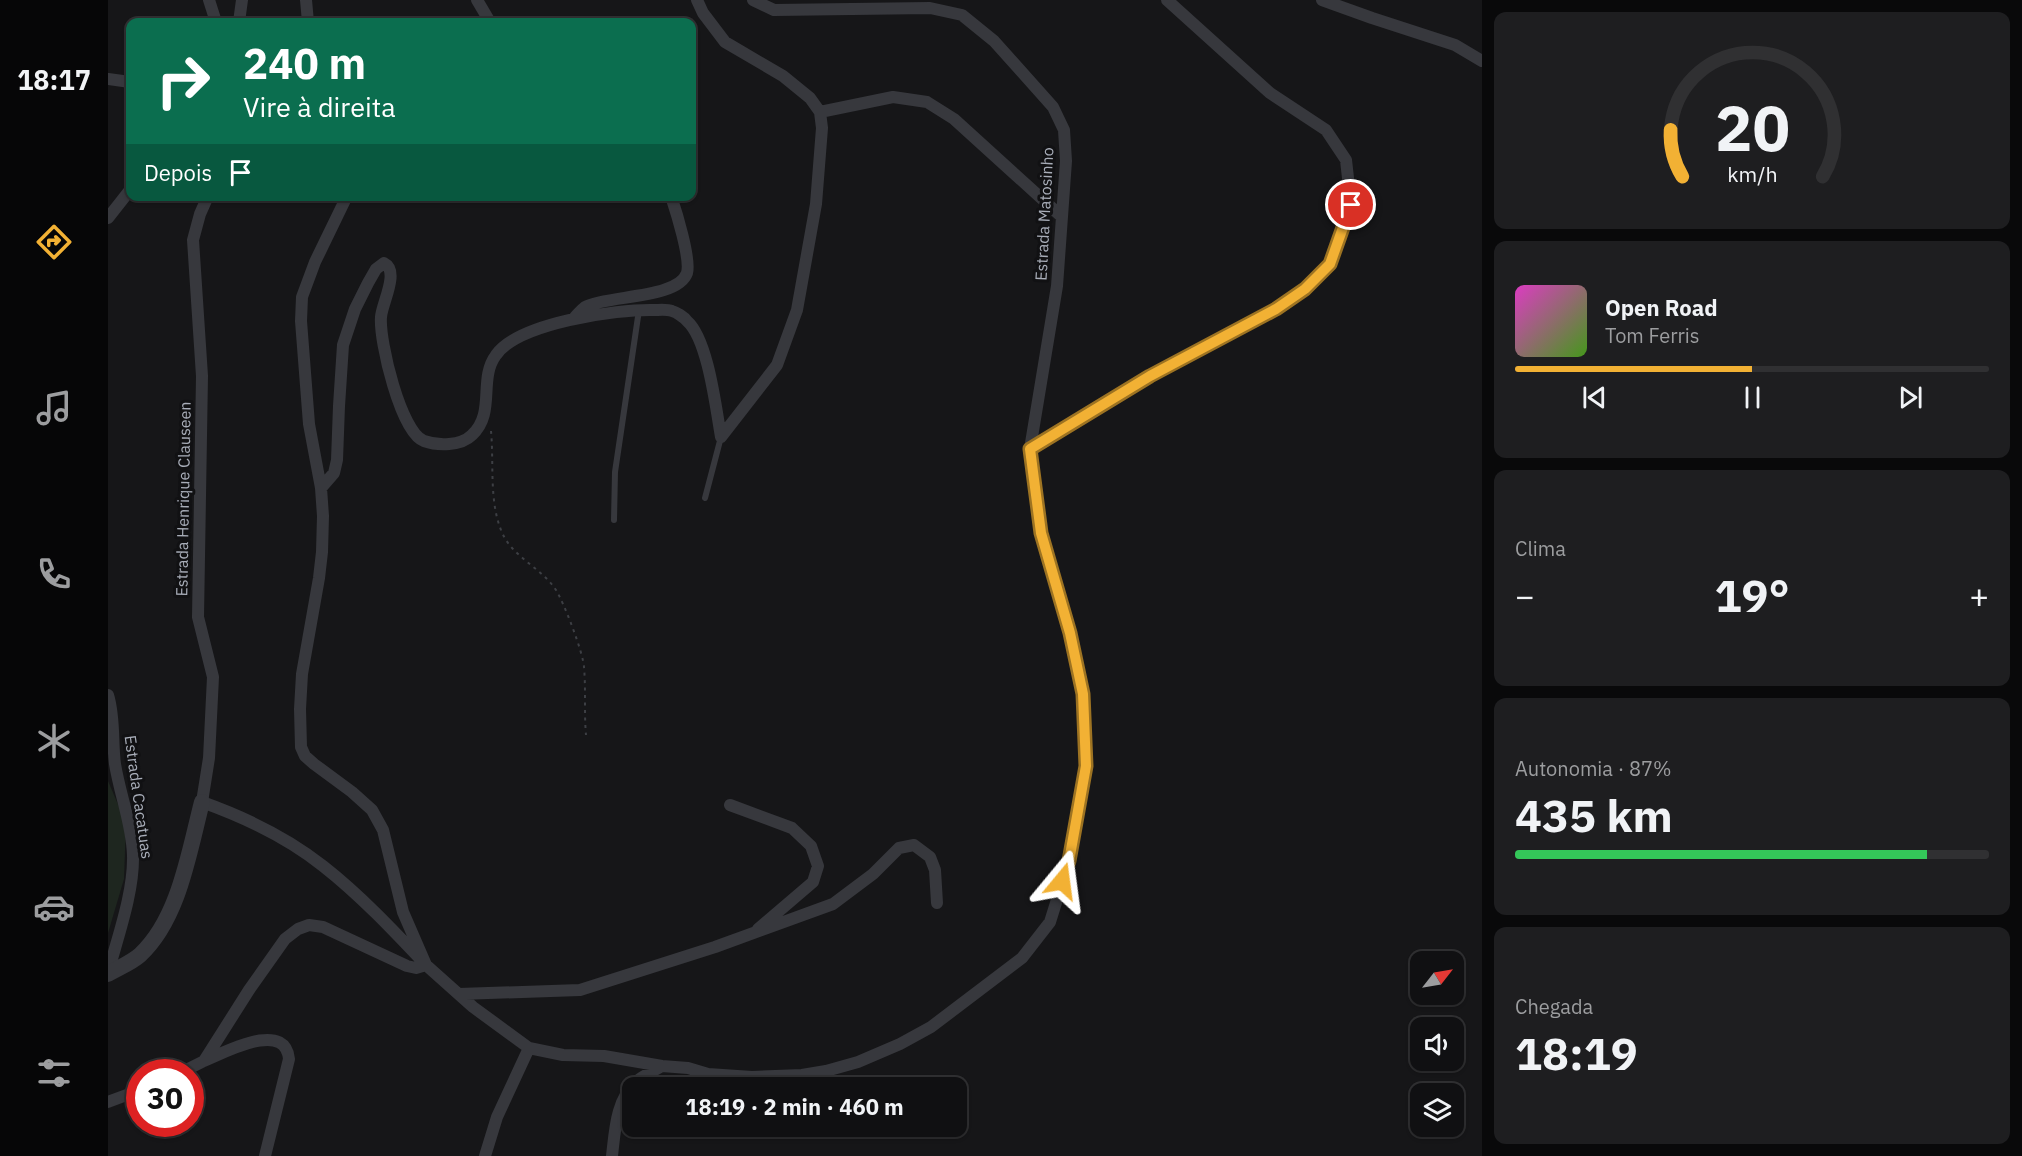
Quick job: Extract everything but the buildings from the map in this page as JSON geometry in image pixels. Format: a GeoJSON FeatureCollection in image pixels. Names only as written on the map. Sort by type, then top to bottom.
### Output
{"type":"FeatureCollection","features":[{"type":"Feature","properties":{"kind":"street"},"geometry":{"type":"LineString","coordinates":[[208,0],[215,18]]}},
{"type":"Feature","properties":{"kind":"street"},"geometry":{"type":"LineString","coordinates":[[240,18],[242,0]]}},
{"type":"Feature","properties":{"kind":"street"},"geometry":{"type":"LineString","coordinates":[[306,0],[308,18]]}},
{"type":"Feature","properties":{"kind":"street"},"geometry":{"type":"LineString","coordinates":[[477,0],[488,18]]}},
{"type":"Feature","properties":{"kind":"street"},"geometry":{"type":"LineString","coordinates":[[698,0],[703,13],[725,42],[783,76],[810,98],[820,112],[822,128],[816,204],[797,310],[777,365],[721,437]]}},
{"type":"Feature","properties":{"kind":"street","name":"Estrada Matosinho"},"geometry":{"type":"LineString","coordinates":[[529,1048],[563,1055],[604,1056],[688,1068],[708,1074],[752,1077],[802,1075],[858,1062],[900,1044],[931,1027],[1022,958],[1050,922],[1069,861],[1086,766],[1083,694],[1070,633],[1041,533],[1030,449],[1057,286],[1066,161],[1064,130],[1053,107],[994,41],[962,15],[930,8],[774,10],[753,0]]}},
{"type":"Feature","properties":{"kind":"street"},"geometry":{"type":"LineString","coordinates":[[1030,449],[1150,376],[1276,309],[1305,289],[1330,264],[1351,205],[1346,160],[1326,130],[1270,93],[1167,0]]}},
{"type":"Feature","properties":{"kind":"street"},"geometry":{"type":"LineString","coordinates":[[1322,0],[1455,45],[1482,61]]}},
{"type":"Feature","properties":{"kind":"street"},"geometry":{"type":"LineString","coordinates":[[108,80],[126,82]]}},
{"type":"Feature","properties":{"kind":"street"},"geometry":{"type":"LineString","coordinates":[[820,112],[893,97],[927,102],[954,119],[1062,217]]}},
{"type":"Feature","properties":{"kind":"street"},"geometry":{"type":"LineString","coordinates":[[108,218],[126,195]]}},
{"type":"Feature","properties":{"kind":"street","name":"Estrada Henrique Clauseen"},"geometry":{"type":"LineString","coordinates":[[202,802],[209,758],[213,677],[198,617],[202,376],[193,240],[206,201]]}},
{"type":"Feature","properties":{"kind":"street"},"geometry":{"type":"LineString","coordinates":[[345,201],[315,262],[302,297],[301,321],[309,424],[321,488],[323,516],[322,552],[302,674],[301,747],[305,756],[314,764],[372,810],[383,830],[404,912],[426,965]]}},
{"type":"Feature","properties":{"kind":"street"},"geometry":{"type":"LineString","coordinates":[[575,317],[583,308],[604,300],[654,292],[678,284],[687,273],[687,256],[672,201]]}},
{"type":"Feature","properties":{"kind":"street"},"geometry":{"type":"LineString","coordinates":[[321,488],[334,473],[337,460],[343,345],[355,309],[381,264],[388,264],[392,270],[381,315],[387,358],[402,413],[414,436],[422,441],[451,444],[473,435],[484,418],[488,372],[496,355],[506,344],[575,317],[639,309],[671,310],[688,321],[699,338],[709,372],[721,437]]}},
{"type":"Feature","properties":{"kind":"street","name":"Estrada Cacatuas"},"geometry":{"type":"LineString","coordinates":[[108,695],[112,710],[112,745],[127,813],[133,854],[132,878],[108,973]]}},
{"type":"Feature","properties":{"kind":"street"},"geometry":{"type":"LineString","coordinates":[[108,973],[140,956],[163,929],[177,894],[202,802],[256,825],[322,865],[375,912],[426,965],[496,1025],[529,1048],[497,1117],[485,1156]]}},
{"type":"Feature","properties":{"kind":"street"},"geometry":{"type":"LineString","coordinates":[[730,805],[792,828],[811,846],[818,866],[813,882],[752,934]]}},
{"type":"Feature","properties":{"kind":"street"},"geometry":{"type":"LineString","coordinates":[[459,994],[580,990],[752,934],[834,904],[873,874],[899,848],[914,845],[930,857],[935,870],[937,903]]}},
{"type":"Feature","properties":{"kind":"street"},"geometry":{"type":"LineString","coordinates":[[204,1061],[285,939],[298,929],[309,925],[323,927],[406,966],[416,968],[426,965]]}},
{"type":"Feature","properties":{"kind":"street"},"geometry":{"type":"LineString","coordinates":[[204,1061],[258,1040],[276,1041],[288,1049],[289,1059],[265,1156]]}},
{"type":"Feature","properties":{"kind":"street"},"geometry":{"type":"LineString","coordinates":[[612,1156],[616,1115],[627,1093],[637,1081],[662,1066]]}},
{"type":"Feature","properties":{"kind":"street"},"geometry":{"type":"LineString","coordinates":[[108,1102],[126,1095]]}},
{"type":"Feature","properties":{"kind":"lane"},"geometry":{"type":"LineString","coordinates":[[614,520],[615,471],[639,309]]}},
{"type":"Feature","properties":{"kind":"lane"},"geometry":{"type":"LineString","coordinates":[[705,498],[721,437]]}},
{"type":"Feature","properties":{"kind":"path"},"geometry":{"type":"LineString","coordinates":[[484,418],[491,432],[497,518],[502,533],[510,546],[542,573],[556,591],[584,665],[586,735]]}},
{"type":"Feature","properties":{"kind":"shaded area"},"geometry":{"type":"Polygon","coordinates":[[[108,781],[126,823],[124,879],[108,933],[108,781]]]}},
{"type":"Feature","properties":{"kind":"route"},"geometry":{"type":"LineString","coordinates":[[1062,881],[1069,861],[1086,766],[1083,694],[1070,633],[1041,533],[1030,449],[1150,376],[1276,309],[1305,289],[1330,264],[1351,205]]}}]}
